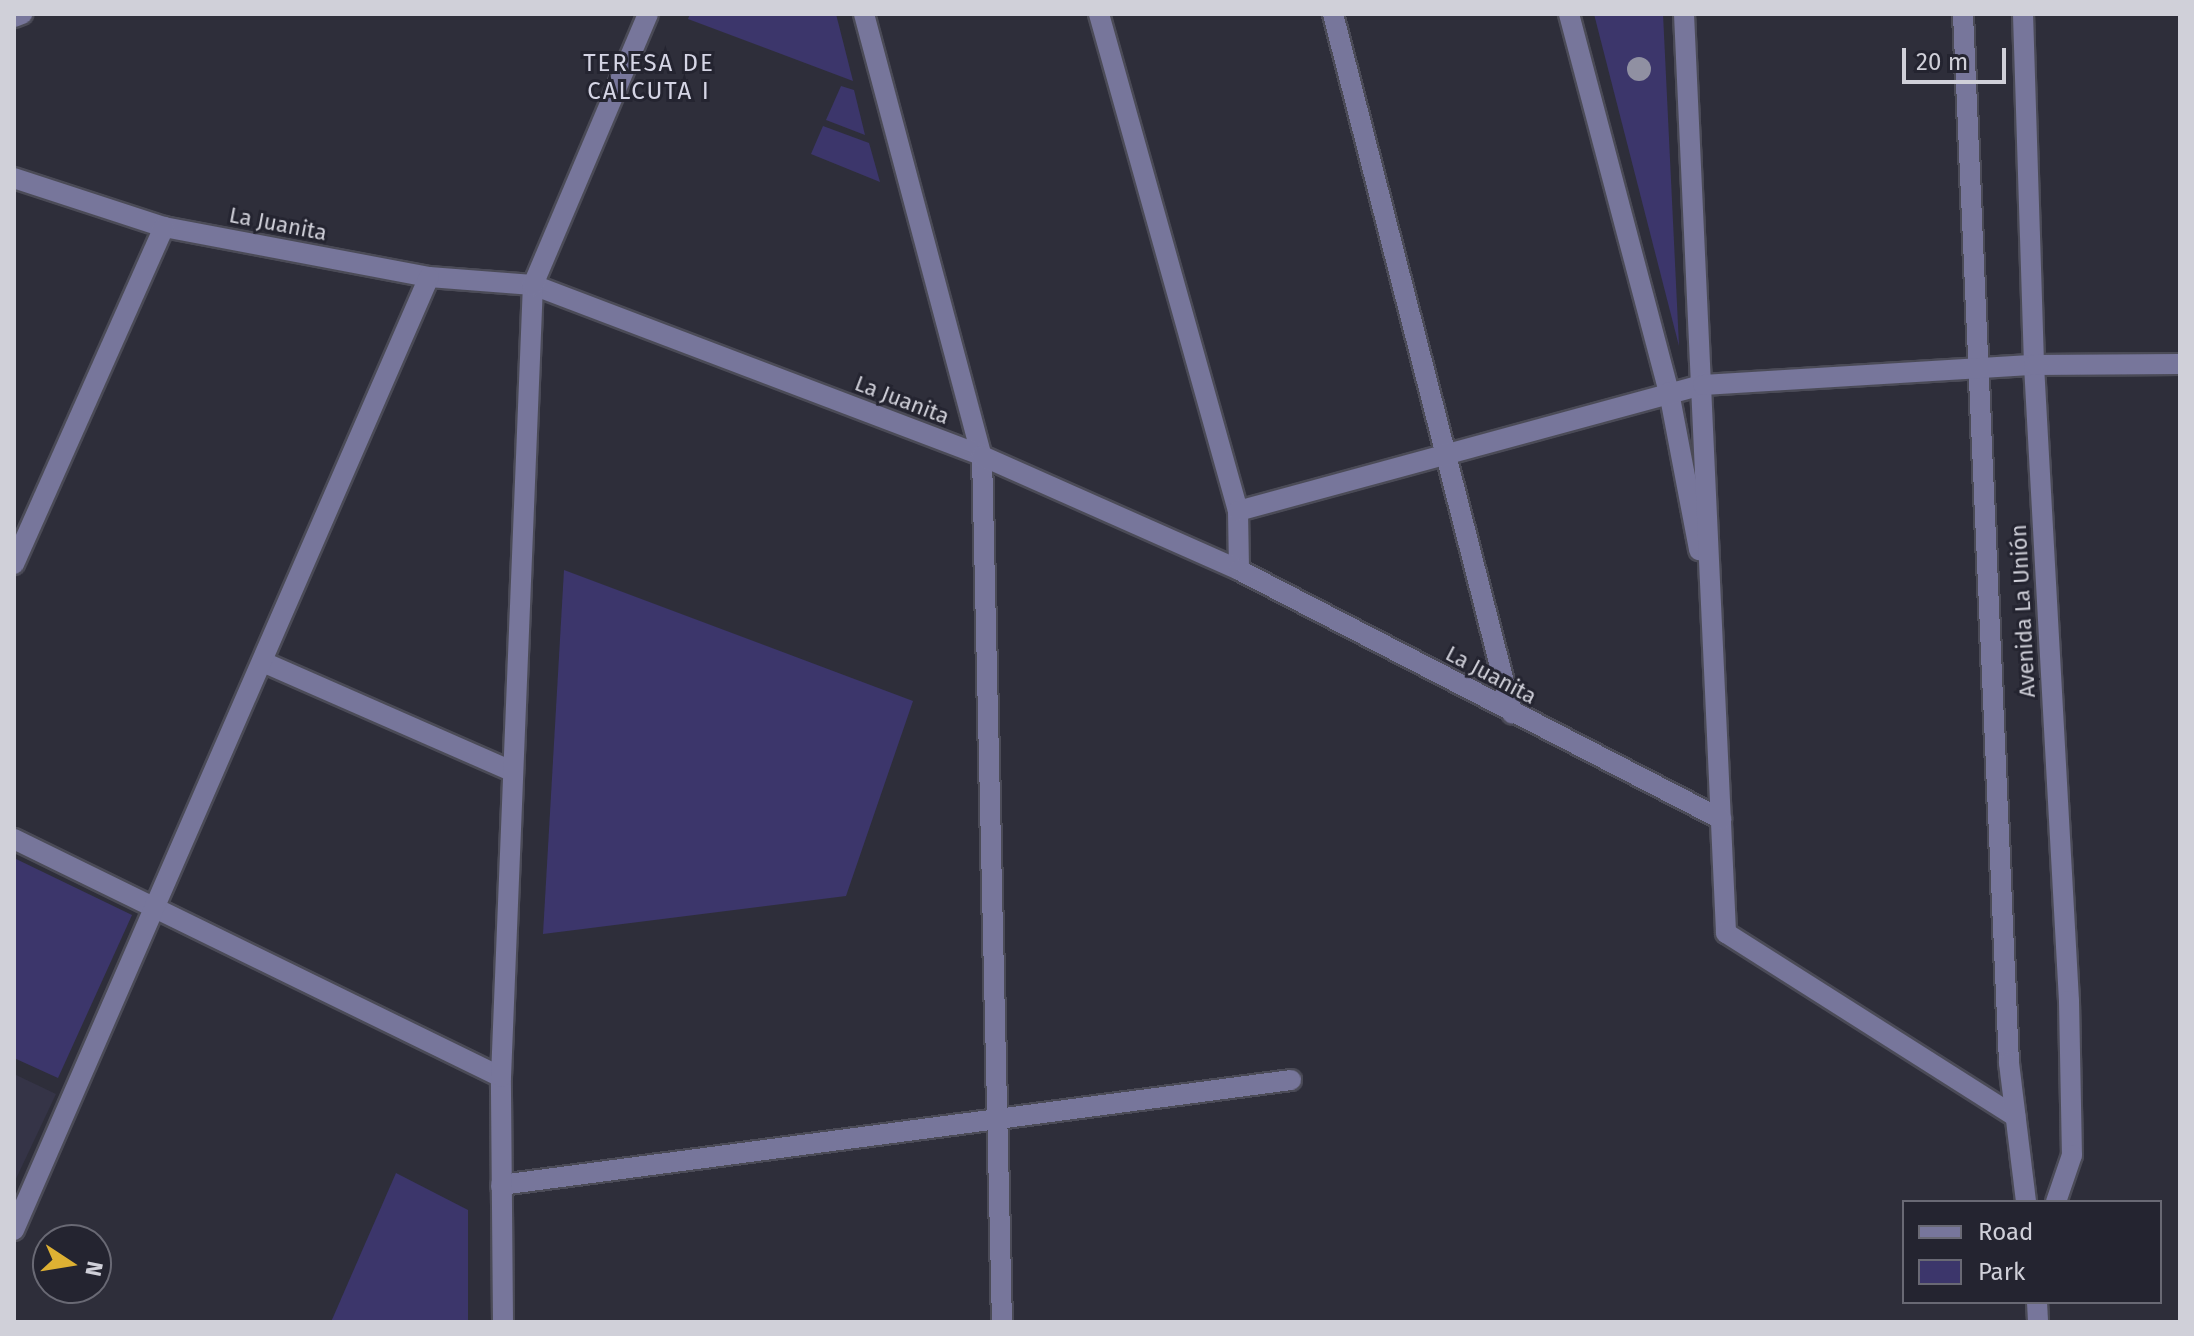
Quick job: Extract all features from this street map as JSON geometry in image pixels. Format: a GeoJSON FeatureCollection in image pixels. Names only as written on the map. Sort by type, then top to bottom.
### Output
{"type":"FeatureCollection","features":[{"type":"Feature","properties":{"kind":"street"},"geometry":{"type":"LineString","coordinates":[[14,17],[22,14]]}},
{"type":"Feature","properties":{"kind":"street"},"geometry":{"type":"LineString","coordinates":[[503,1322],[501,1077],[533,285],[648,14]]}},
{"type":"Feature","properties":{"kind":"street"},"geometry":{"type":"LineString","coordinates":[[864,14],[982,456],[1002,1322]]}},
{"type":"Feature","properties":{"kind":"street"},"geometry":{"type":"LineString","coordinates":[[1099,14],[1238,511],[1239,570]]}},
{"type":"Feature","properties":{"kind":"street"},"geometry":{"type":"LineString","coordinates":[[1333,14],[1512,713]]}},
{"type":"Feature","properties":{"kind":"street"},"geometry":{"type":"LineString","coordinates":[[1569,14],[1669,392],[1712,617]]}},
{"type":"Feature","properties":{"kind":"street"},"geometry":{"type":"LineString","coordinates":[[1684,14],[1726,933],[2016,1117]]}},
{"type":"Feature","properties":{"kind":"street","name":"Avenida La Unión"},"geometry":{"type":"LineString","coordinates":[[1963,14],[2016,1117],[2026,1200]]}},
{"type":"Feature","properties":{"kind":"street","name":"Avenida La Unión"},"geometry":{"type":"LineString","coordinates":[[2023,14],[2034,365],[2069,1032],[2072,1155],[2057,1200]]}},
{"type":"Feature","properties":{"kind":"street","name":"La Juanita"},"geometry":{"type":"LineString","coordinates":[[14,178],[164,227],[429,277],[533,285],[982,456],[1239,570],[1721,819]]}},
{"type":"Feature","properties":{"kind":"street"},"geometry":{"type":"LineString","coordinates":[[14,564],[164,227]]}},
{"type":"Feature","properties":{"kind":"street"},"geometry":{"type":"LineString","coordinates":[[14,1230],[157,909],[429,277]]}},
{"type":"Feature","properties":{"kind":"street"},"geometry":{"type":"LineString","coordinates":[[1238,511],[1703,385],[2034,365],[2180,364]]}},
{"type":"Feature","properties":{"kind":"street"},"geometry":{"type":"LineString","coordinates":[[263,662],[511,771]]}},
{"type":"Feature","properties":{"kind":"street"},"geometry":{"type":"LineString","coordinates":[[14,839],[501,1077]]}},
{"type":"Feature","properties":{"kind":"street"},"geometry":{"type":"LineString","coordinates":[[501,1185],[1291,1080]]}},
{"type":"Feature","properties":{"kind":"shaded area"},"geometry":{"type":"Polygon","coordinates":[[[14,1074],[56,1094],[14,1183],[14,1074]]]}},
{"type":"Feature","properties":{"kind":"green space"},"geometry":{"type":"Polygon","coordinates":[[[690,14],[836,14],[853,81],[688,19],[690,14]]]}},
{"type":"Feature","properties":{"kind":"green space"},"geometry":{"type":"Polygon","coordinates":[[[1594,14],[1663,14],[1679,346],[1594,14]]]}},
{"type":"Feature","properties":{"kind":"green space"},"geometry":{"type":"Polygon","coordinates":[[[841,86],[854,90],[865,135],[826,120],[841,86]]]}},
{"type":"Feature","properties":{"kind":"green space"},"geometry":{"type":"Polygon","coordinates":[[[823,126],[869,143],[880,182],[811,154],[823,126]]]}},
{"type":"Feature","properties":{"kind":"green space"},"geometry":{"type":"Polygon","coordinates":[[[564,570],[913,701],[846,896],[543,934],[564,570]]]}},
{"type":"Feature","properties":{"kind":"green space"},"geometry":{"type":"Polygon","coordinates":[[[14,858],[132,915],[58,1078],[14,1058],[14,858]]]}},
{"type":"Feature","properties":{"kind":"green space"},"geometry":{"type":"Polygon","coordinates":[[[396,1173],[468,1210],[468,1322],[331,1322],[396,1173]]]}},
{"type":"Feature","properties":{"kind":"district","name":"TERESA DE CALCUTA I"},"geometry":{"type":"Point","coordinates":[649,78]}}]}
